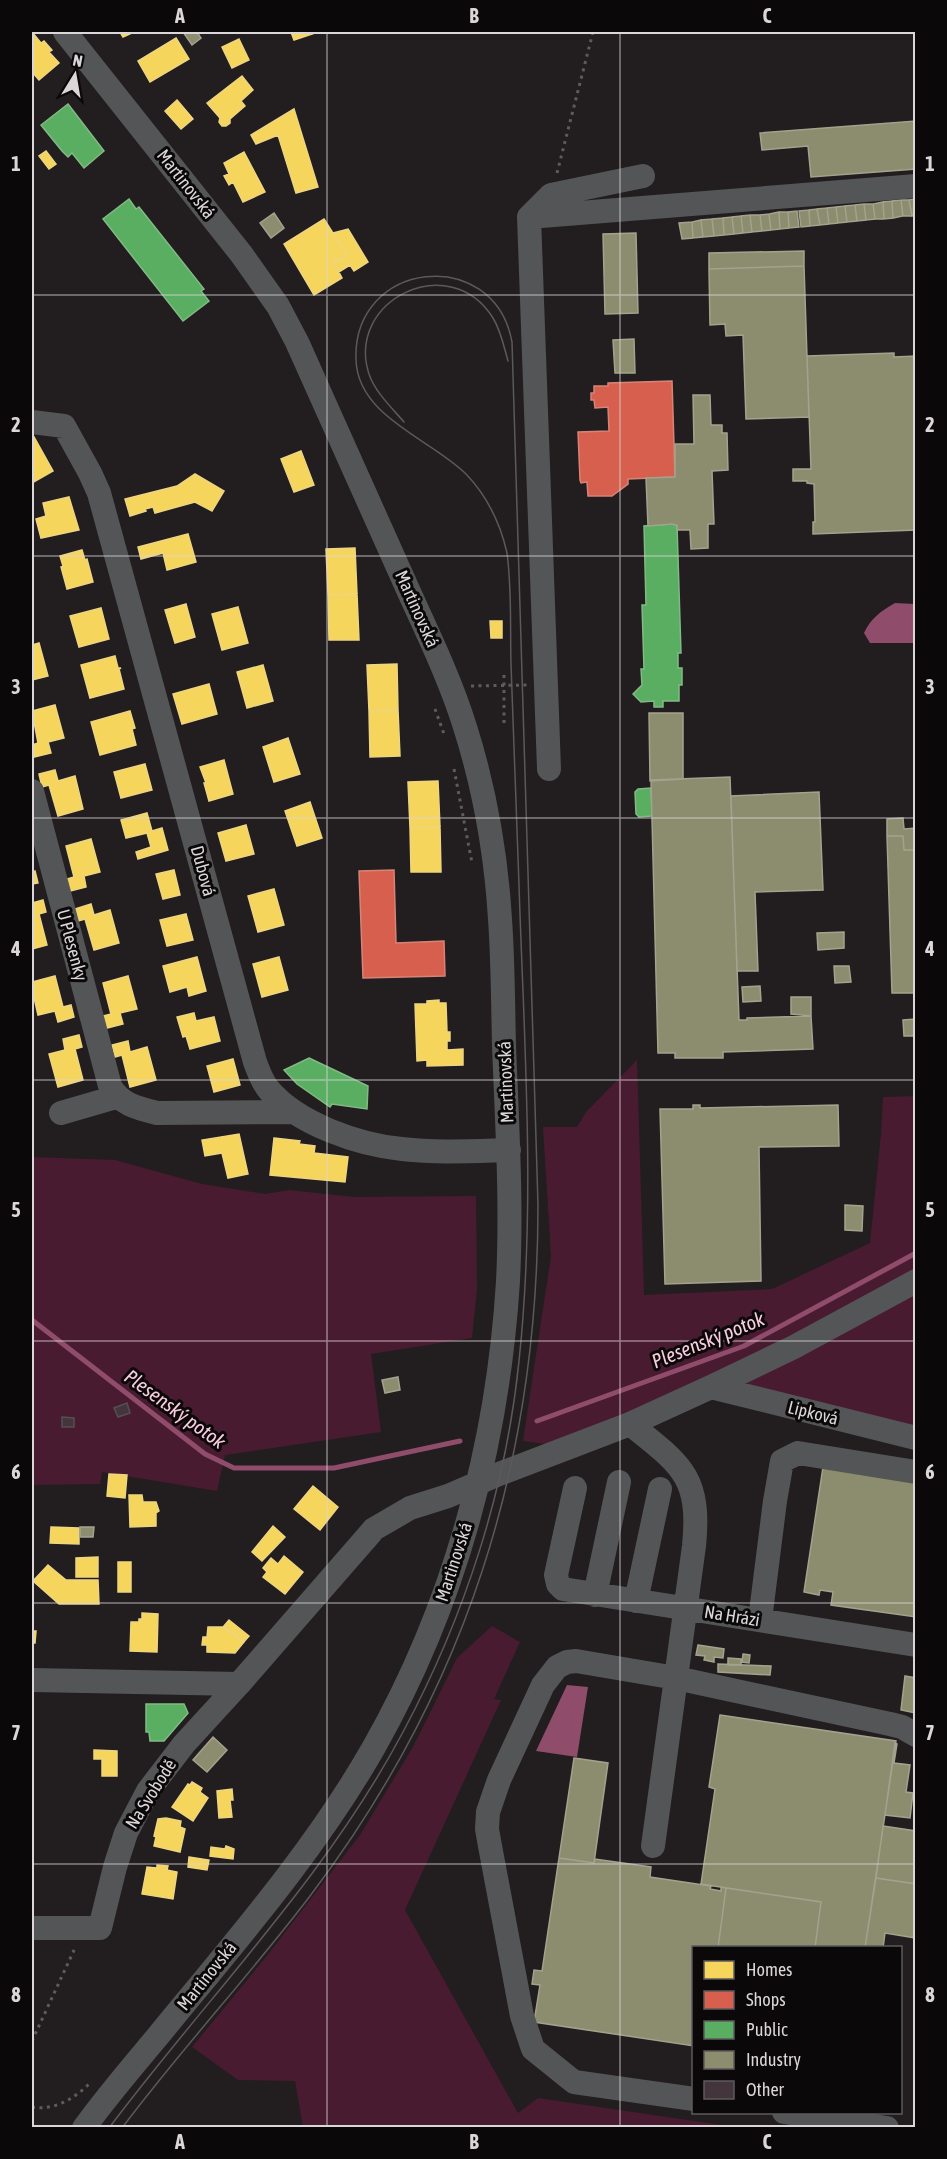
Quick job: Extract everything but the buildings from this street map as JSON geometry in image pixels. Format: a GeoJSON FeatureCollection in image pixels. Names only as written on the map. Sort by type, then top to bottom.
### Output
{"type":"FeatureCollection","features":[{"type":"Feature","properties":{"kind":"street","name":"Martinovská"},"geometry":{"type":"LineString","coordinates":[[65,32],[227,235],[278,306],[316,385],[452,690],[481,781],[497,882],[501,921],[509,1150],[508,1277],[502,1346],[490,1428],[461,1545],[437,1614],[411,1674],[373,1749],[342,1799],[286,1877],[84,2127]]}},
{"type":"Feature","properties":{"kind":"street"},"geometry":{"type":"LineString","coordinates":[[549,769],[529,217],[551,195],[643,176]]}},
{"type":"Feature","properties":{"kind":"street"},"geometry":{"type":"LineString","coordinates":[[529,217],[915,186]]}},
{"type":"Feature","properties":{"kind":"street","name":"Dubová"},"geometry":{"type":"LineString","coordinates":[[39,422],[64,426],[90,472],[99,494],[261,1080],[294,1112],[315,1124],[365,1143],[393,1148],[459,1151],[509,1150]]}},
{"type":"Feature","properties":{"kind":"street","name":"U Plesenky"},"geometry":{"type":"LineString","coordinates":[[32,791],[110,1086],[116,1097]]}},
{"type":"Feature","properties":{"kind":"street"},"geometry":{"type":"LineString","coordinates":[[61,1113],[116,1097],[135,1108],[157,1113],[294,1112]]}},
{"type":"Feature","properties":{"kind":"street"},"geometry":{"type":"LineString","coordinates":[[478,1483],[630,1424],[711,1387],[794,1347],[915,1281]]}},
{"type":"Feature","properties":{"kind":"street","name":"Lipková"},"geometry":{"type":"LineString","coordinates":[[711,1387],[915,1438]]}},
{"type":"Feature","properties":{"kind":"street","name":"Na Hrázi"},"geometry":{"type":"LineString","coordinates":[[630,1424],[672,1458],[690,1483],[695,1499],[696,1528],[686,1609],[915,1645]]}},
{"type":"Feature","properties":{"kind":"street"},"geometry":{"type":"LineString","coordinates":[[760,1620],[782,1461],[798,1453],[915,1472]]}},
{"type":"Feature","properties":{"kind":"street"},"geometry":{"type":"LineString","coordinates":[[595,1595],[619,1482]]}},
{"type":"Feature","properties":{"kind":"street","name":"Na Svobodě"},"geometry":{"type":"LineString","coordinates":[[84,1929],[100,1928],[126,1833],[148,1791],[184,1744],[374,1529],[410,1508],[448,1496],[478,1483]]}},
{"type":"Feature","properties":{"kind":"street"},"geometry":{"type":"LineString","coordinates":[[575,1488],[556,1575],[558,1584],[563,1589],[686,1609],[653,1846]]}},
{"type":"Feature","properties":{"kind":"street"},"geometry":{"type":"LineString","coordinates":[[636,1601],[660,1489]]}},
{"type":"Feature","properties":{"kind":"street"},"geometry":{"type":"LineString","coordinates":[[692,2099],[574,2082],[533,2049],[522,2016],[487,1829],[488,1812],[499,1780],[543,1685],[557,1667],[576,1661],[676,1678],[890,1724],[915,1734]]}},
{"type":"Feature","properties":{"kind":"street"},"geometry":{"type":"LineString","coordinates":[[32,1680],[239,1684]]}},
{"type":"Feature","properties":{"kind":"street"},"geometry":{"type":"LineString","coordinates":[[32,1928],[84,1929]]}},
{"type":"Feature","properties":{"kind":"street"},"geometry":{"type":"LineString","coordinates":[[798,2114],[887,2127]]}},
{"type":"Feature","properties":{"kind":"path"},"geometry":{"type":"LineString","coordinates":[[551,195],[593,32]]}},
{"type":"Feature","properties":{"kind":"path"},"geometry":{"type":"LineString","coordinates":[[504,675],[504,726]]}},
{"type":"Feature","properties":{"kind":"path"},"geometry":{"type":"LineString","coordinates":[[32,2041],[84,1929]]}},
{"type":"Feature","properties":{"kind":"shaded area"},"geometry":{"type":"Polygon","coordinates":[[[895,603],[915,604],[915,643],[870,643],[864,633],[870,623],[877,615],[895,603]]]}},
{"type":"Feature","properties":{"kind":"shaded area"},"geometry":{"type":"Polygon","coordinates":[[[637,1060],[644,1295],[772,1289],[870,1243],[883,1097],[915,1096],[916,1290],[910,1292],[916,1298],[915,1433],[731,1386],[545,1444],[523,1441],[551,1256],[543,1127],[577,1127],[586,1112],[637,1060]]]}},
{"type":"Feature","properties":{"kind":"shaded area"},"geometry":{"type":"Polygon","coordinates":[[[32,1157],[115,1160],[202,1184],[265,1194],[289,1190],[354,1197],[476,1196],[477,1288],[472,1338],[371,1354],[381,1432],[225,1455],[217,1491],[102,1472],[100,1484],[32,1485],[32,1157]]]}},
{"type":"Feature","properties":{"kind":"shaded area"},"geometry":{"type":"Polygon","coordinates":[[[492,1626],[520,1642],[494,1699],[501,1700],[405,1910],[518,2113],[538,2098],[735,2127],[303,2127],[295,2081],[238,2080],[192,2047],[266,1957],[360,1835],[414,1745],[457,1658],[492,1626]]]}},
{"type":"Feature","properties":{"kind":"shaded area"},"geometry":{"type":"Polygon","coordinates":[[[567,1685],[588,1687],[577,1757],[536,1751],[567,1685]]]}},
{"type":"Feature","properties":{"kind":"waterway","name":"Plesenský potok"},"geometry":{"type":"LineString","coordinates":[[537,1421],[744,1346],[916,1253]]}},
{"type":"Feature","properties":{"kind":"waterway","name":"Plesenský potok"},"geometry":{"type":"LineString","coordinates":[[32,1320],[205,1454],[234,1468],[334,1468],[460,1441]]}},
{"type":"Feature","properties":{"kind":"tram line"},"geometry":{"type":"LineString","coordinates":[[109,2128],[302,1887],[372,1786],[403,1732],[425,1689],[463,1599],[493,1505],[513,1409],[524,1302],[528,1183],[526,1063],[507,553],[492,511],[474,483],[451,461],[382,412],[369,397],[360,380],[356,360],[361,326],[376,301],[399,285],[426,277],[454,278],[479,289],[500,311],[512,342],[538,1205],[535,1300],[524,1393],[507,1483],[482,1570],[451,1655],[411,1737],[365,1818],[310,1896],[122,2128]]}},
{"type":"Feature","properties":{"kind":"tram line"},"geometry":{"type":"LineString","coordinates":[[404,422],[375,387],[369,374],[366,348],[372,324],[386,306],[406,292],[429,286],[452,287],[474,298],[496,323],[508,361]]}}]}
